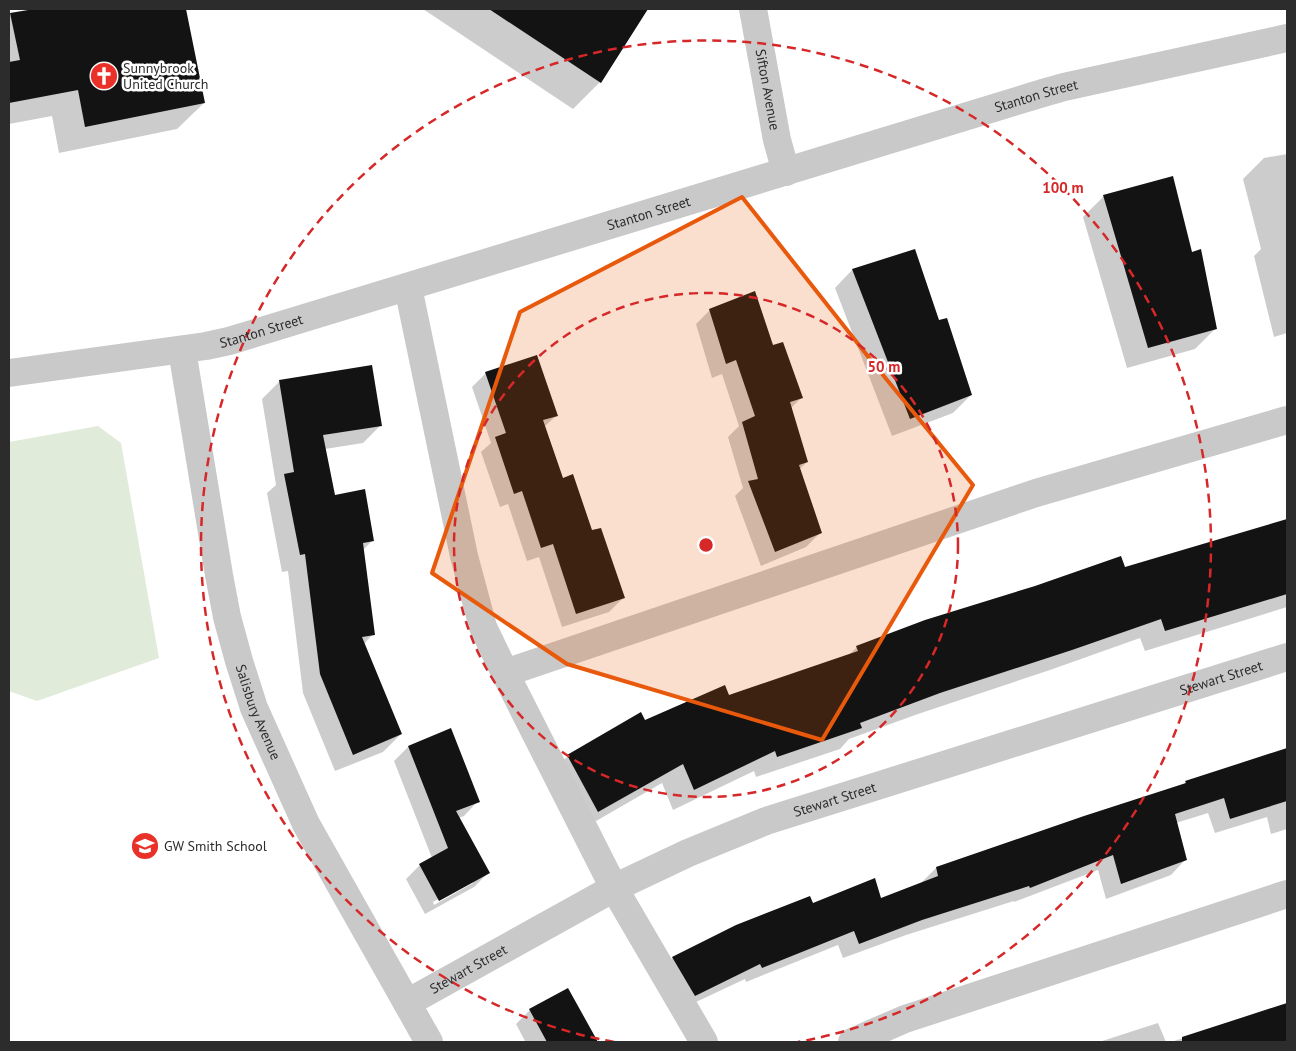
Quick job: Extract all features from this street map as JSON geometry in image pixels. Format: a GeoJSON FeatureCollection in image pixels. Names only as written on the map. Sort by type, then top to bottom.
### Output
{"type":"FeatureCollection","features":[{"type":"Feature","properties":{"kind":"street","name":"Sifton Avenue"},"geometry":{"type":"LineString","coordinates":[[753,9],[777,140],[786,172]]}},
{"type":"Feature","properties":{"kind":"street","name":"Stanton Street"},"geometry":{"type":"LineString","coordinates":[[9,373],[182,350],[229,341],[1064,87],[1287,38]]}},
{"type":"Feature","properties":{"kind":"street"},"geometry":{"type":"LineString","coordinates":[[408,287],[464,556],[483,626],[614,888],[704,1042]]}},
{"type":"Feature","properties":{"kind":"street","name":"Salisbury Avenue"},"geometry":{"type":"LineString","coordinates":[[182,350],[219,575],[232,635],[254,708],[306,824],[429,1042]]}},
{"type":"Feature","properties":{"kind":"street"},"geometry":{"type":"LineString","coordinates":[[505,672],[1036,494],[1287,420]]}},
{"type":"Feature","properties":{"kind":"street","name":"Stewart Street"},"geometry":{"type":"LineString","coordinates":[[407,1003],[614,888],[688,853],[766,821],[1287,657]]}},
{"type":"Feature","properties":{"kind":"street"},"geometry":{"type":"LineString","coordinates":[[852,1042],[904,1019],[1287,894]]}},
{"type":"Feature","properties":{"kind":"highlighted area"},"geometry":{"type":"Polygon","coordinates":[[[742,197],[874,364],[973,485],[822,740],[567,664],[432,573],[520,312],[742,197]]]}},
{"type":"Feature","properties":{"kind":"green space"},"geometry":{"type":"Polygon","coordinates":[[[98,426],[121,443],[159,658],[37,701],[9,691],[9,442],[98,426]]]}},
{"type":"Feature","properties":{"kind":"building","name":"Sunnybrook United Church"},"geometry":{"type":"Polygon","coordinates":[[[34,9],[186,9],[205,103],[85,127],[78,90],[9,103],[9,62],[20,60],[10,13],[34,9]]]}},
{"type":"Feature","properties":{"kind":"building"},"geometry":{"type":"Polygon","coordinates":[[[489,9],[648,9],[601,83],[489,9]]]}},
{"type":"Feature","properties":{"kind":"building"},"geometry":{"type":"Polygon","coordinates":[[[1173,176],[1192,252],[1201,249],[1217,329],[1148,348],[1103,195],[1173,176]]]}},
{"type":"Feature","properties":{"kind":"building"},"geometry":{"type":"Polygon","coordinates":[[[915,249],[939,320],[947,318],[972,395],[910,419],[852,269],[915,249]]]}},
{"type":"Feature","properties":{"kind":"building"},"geometry":{"type":"Polygon","coordinates":[[[755,291],[773,345],[783,342],[803,398],[790,402],[808,462],[799,465],[822,533],[775,552],[748,481],[758,479],[742,422],[755,416],[736,360],[726,364],[709,309],[755,291]]]}},
{"type":"Feature","properties":{"kind":"building"},"geometry":{"type":"Polygon","coordinates":[[[537,355],[558,416],[543,420],[563,478],[573,474],[592,530],[601,528],[625,598],[576,614],[553,544],[541,548],[522,491],[514,494],[495,437],[506,433],[485,372],[537,355]]]}},
{"type":"Feature","properties":{"kind":"building"},"geometry":{"type":"Polygon","coordinates":[[[372,365],[382,426],[323,435],[335,495],[365,489],[374,541],[363,543],[375,635],[362,637],[402,734],[353,755],[320,674],[305,554],[300,555],[284,474],[294,472],[279,380],[372,365]]]}},
{"type":"Feature","properties":{"kind":"building"},"geometry":{"type":"Polygon","coordinates":[[[1287,519],[1287,594],[1165,631],[1161,619],[940,693],[860,723],[862,728],[777,757],[775,751],[694,790],[683,764],[598,812],[567,755],[641,712],[645,720],[725,685],[729,695],[858,651],[856,646],[925,620],[1035,586],[1121,556],[1125,567],[1287,519]]]}},
{"type":"Feature","properties":{"kind":"building"},"geometry":{"type":"Polygon","coordinates":[[[451,728],[480,802],[456,811],[490,873],[439,901],[419,864],[448,848],[408,746],[451,728]]]}},
{"type":"Feature","properties":{"kind":"building"},"geometry":{"type":"Polygon","coordinates":[[[1287,748],[1287,801],[1230,819],[1224,798],[1175,814],[1187,860],[1121,884],[1113,855],[1030,888],[1029,886],[922,920],[859,944],[854,931],[762,968],[760,964],[695,996],[672,957],[736,925],[810,896],[813,903],[875,878],[881,898],[938,876],[936,867],[1287,748]]]}},
{"type":"Feature","properties":{"kind":"building"},"geometry":{"type":"Polygon","coordinates":[[[568,988],[598,1042],[547,1042],[529,1009],[568,988]]]}},
{"type":"Feature","properties":{"kind":"building"},"geometry":{"type":"Polygon","coordinates":[[[1287,1003],[1287,1042],[1182,1042],[1182,1037],[1287,1003]]]}},
{"type":"Feature","properties":{"kind":"place","name":"Sunnybrook United Church"},"geometry":{"type":"Point","coordinates":[104,76]}},
{"type":"Feature","properties":{"kind":"place","name":"GW Smith School"},"geometry":{"type":"Point","coordinates":[145,846]}}]}
